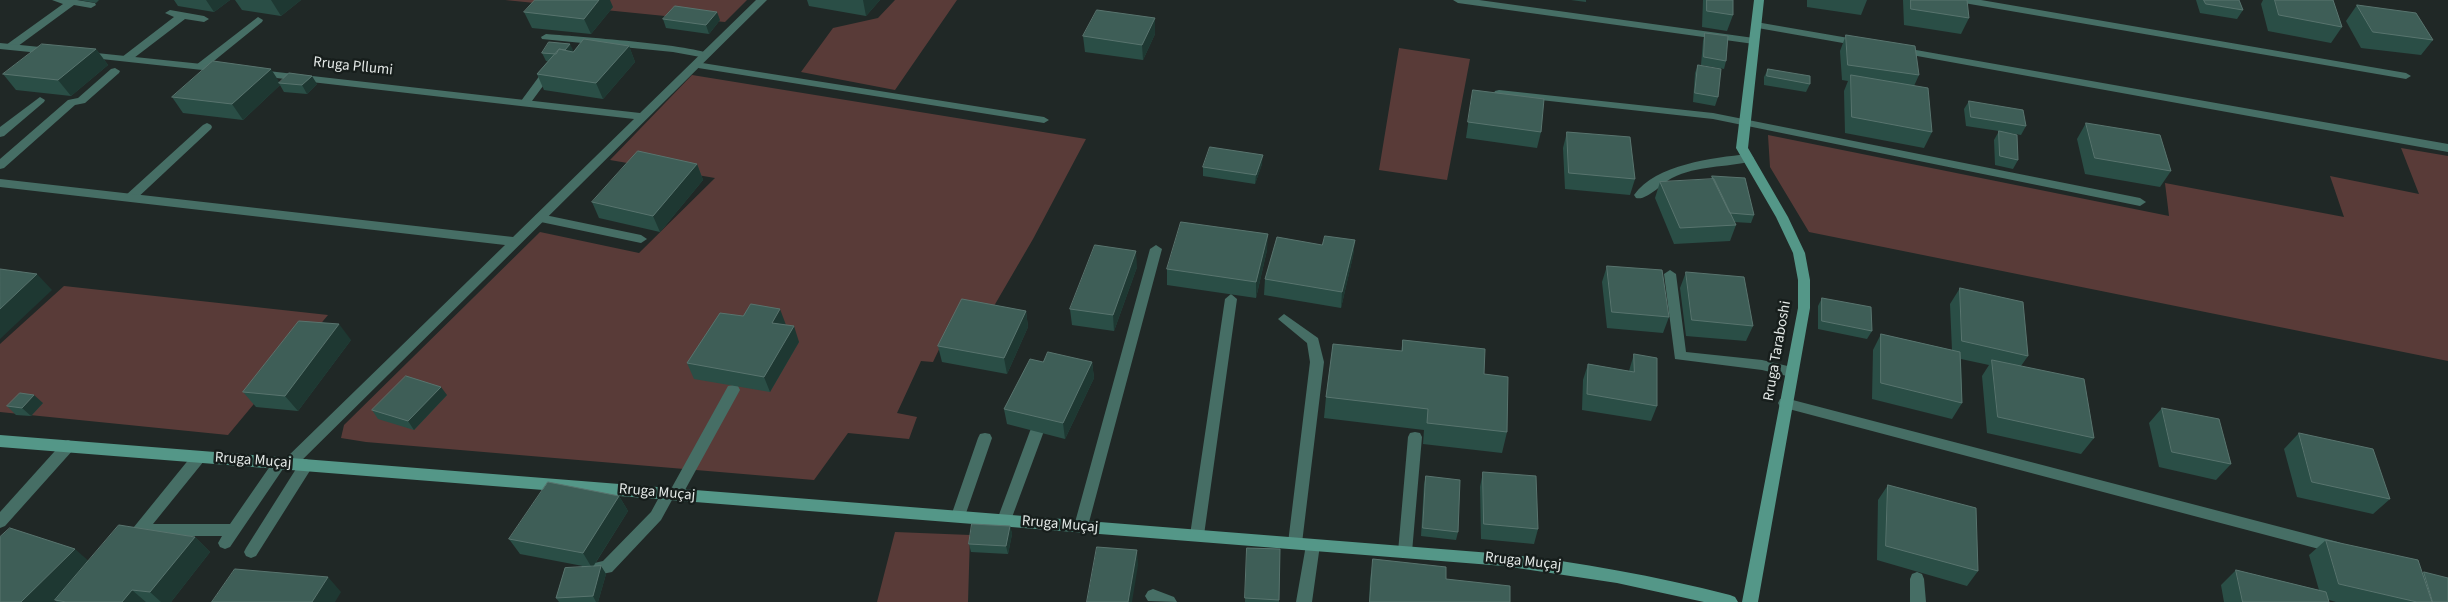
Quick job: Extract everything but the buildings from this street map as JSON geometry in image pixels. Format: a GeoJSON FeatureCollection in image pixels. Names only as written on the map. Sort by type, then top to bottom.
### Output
{"type":"FeatureCollection","features":[{"type":"Feature","properties":{"kind":"street"},"geometry":{"type":"LineString","coordinates":[[57,0],[91,5]]}},
{"type":"Feature","properties":{"kind":"street"},"geometry":{"type":"LineString","coordinates":[[225,543],[285,464],[516,242],[762,0]]}},
{"type":"Feature","properties":{"kind":"street"},"geometry":{"type":"LineString","coordinates":[[1458,0],[1754,41]]}},
{"type":"Feature","properties":{"kind":"street","name":"Rruga Taraboshi"},"geometry":{"type":"LineString","coordinates":[[1750,602],[1784,404],[1804,308],[1804,280],[1799,253],[1782,217],[1742,148],[1759,0]]}},
{"type":"Feature","properties":{"kind":"street"},"geometry":{"type":"LineString","coordinates":[[1964,0],[2406,76]]}},
{"type":"Feature","properties":{"kind":"street"},"geometry":{"type":"LineString","coordinates":[[5,46],[72,2]]}},
{"type":"Feature","properties":{"kind":"street"},"geometry":{"type":"LineString","coordinates":[[170,13],[204,19]]}},
{"type":"Feature","properties":{"kind":"street"},"geometry":{"type":"LineString","coordinates":[[126,60],[183,15]]}},
{"type":"Feature","properties":{"kind":"street"},"geometry":{"type":"LineString","coordinates":[[200,67],[258,20]]}},
{"type":"Feature","properties":{"kind":"street"},"geometry":{"type":"LineString","coordinates":[[1756,25],[1869,44]]}},
{"type":"Feature","properties":{"kind":"street"},"geometry":{"type":"LineString","coordinates":[[546,37],[673,49],[706,55]]}},
{"type":"Feature","properties":{"kind":"street"},"geometry":{"type":"LineString","coordinates":[[5,46],[58,52]]}},
{"type":"Feature","properties":{"kind":"street"},"geometry":{"type":"LineString","coordinates":[[1889,48],[2448,148]]}},
{"type":"Feature","properties":{"kind":"street"},"geometry":{"type":"LineString","coordinates":[[77,54],[230,70]]}},
{"type":"Feature","properties":{"kind":"street"},"geometry":{"type":"LineString","coordinates":[[525,103],[553,65]]}},
{"type":"Feature","properties":{"kind":"street"},"geometry":{"type":"LineString","coordinates":[[696,65],[1044,120]]}},
{"type":"Feature","properties":{"kind":"street"},"geometry":{"type":"LineString","coordinates":[[0,165],[72,102],[81,101],[115,71]]}},
{"type":"Feature","properties":{"kind":"street","name":"Rruga Pllumi"},"geometry":{"type":"LineString","coordinates":[[250,72],[643,117]]}},
{"type":"Feature","properties":{"kind":"street"},"geometry":{"type":"LineString","coordinates":[[1499,94],[1644,107],[1713,116],[1744,124],[2140,202]]}},
{"type":"Feature","properties":{"kind":"street"},"geometry":{"type":"LineString","coordinates":[[0,133],[40,100]]}},
{"type":"Feature","properties":{"kind":"street"},"geometry":{"type":"LineString","coordinates":[[130,198],[207,127]]}},
{"type":"Feature","properties":{"kind":"street"},"geometry":{"type":"LineString","coordinates":[[1640,195],[1658,180],[1688,166],[1748,158]]}},
{"type":"Feature","properties":{"kind":"street"},"geometry":{"type":"LineString","coordinates":[[0,183],[516,242]]}},
{"type":"Feature","properties":{"kind":"street"},"geometry":{"type":"LineString","coordinates":[[540,218],[641,239]]}},
{"type":"Feature","properties":{"kind":"street"},"geometry":{"type":"LineString","coordinates":[[1081,526],[1156,249]]}},
{"type":"Feature","properties":{"kind":"street"},"geometry":{"type":"LineString","coordinates":[[1670,274],[1680,356],[1762,366],[1791,372]]}},
{"type":"Feature","properties":{"kind":"street"},"geometry":{"type":"LineString","coordinates":[[1197,535],[1230,299]]}},
{"type":"Feature","properties":{"kind":"street"},"geometry":{"type":"LineString","coordinates":[[1284,319],[1313,341],[1317,362],[1295,543]]}},
{"type":"Feature","properties":{"kind":"street"},"geometry":{"type":"LineString","coordinates":[[585,572],[607,567],[656,516],[672,494],[733,390]]}},
{"type":"Feature","properties":{"kind":"street"},"geometry":{"type":"LineString","coordinates":[[1784,404],[2350,551]]}},
{"type":"Feature","properties":{"kind":"street"},"geometry":{"type":"LineString","coordinates":[[1004,520],[1037,431]]}},
{"type":"Feature","properties":{"kind":"street"},"geometry":{"type":"LineString","coordinates":[[1405,552],[1415,437]]}},
{"type":"Feature","properties":{"kind":"street"},"geometry":{"type":"LineString","coordinates":[[958,516],[985,438]]}},
{"type":"Feature","properties":{"kind":"street","name":"Rruga Muçaj"},"geometry":{"type":"LineString","coordinates":[[0,441],[1197,535],[1571,567],[1671,586],[1730,602]]}},
{"type":"Feature","properties":{"kind":"street"},"geometry":{"type":"LineString","coordinates":[[0,522],[68,446]]}},
{"type":"Feature","properties":{"kind":"street"},"geometry":{"type":"LineString","coordinates":[[121,551],[199,457]]}},
{"type":"Feature","properties":{"kind":"street"},"geometry":{"type":"LineString","coordinates":[[251,552],[306,465]]}},
{"type":"Feature","properties":{"kind":"street"},"geometry":{"type":"LineString","coordinates":[[140,530],[234,530]]}},
{"type":"Feature","properties":{"kind":"street"},"geometry":{"type":"LineString","coordinates":[[1304,602],[1313,545]]}},
{"type":"Feature","properties":{"kind":"street"},"geometry":{"type":"LineString","coordinates":[[1917,580],[1918,602]]}},
{"type":"Feature","properties":{"kind":"street"},"geometry":{"type":"LineString","coordinates":[[1153,596],[1169,602]]}},
{"type":"Feature","properties":{"kind":"shaded area"},"geometry":{"type":"Polygon","coordinates":[[[505,0],[747,0],[725,22],[505,0]]]}},
{"type":"Feature","properties":{"kind":"shaded area"},"geometry":{"type":"Polygon","coordinates":[[[895,0],[957,0],[895,90],[801,72],[833,28],[878,18],[895,0]]]}},
{"type":"Feature","properties":{"kind":"shaded area"},"geometry":{"type":"Polygon","coordinates":[[[1399,48],[1470,59],[1447,180],[1379,170],[1399,48]]]}},
{"type":"Feature","properties":{"kind":"shaded area"},"geometry":{"type":"Polygon","coordinates":[[[692,75],[1086,139],[1033,239],[987,318],[957,312],[933,362],[921,361],[897,413],[917,417],[909,439],[848,433],[814,480],[366,442],[341,438],[344,425],[540,232],[639,253],[715,178],[610,160],[692,75]]]}},
{"type":"Feature","properties":{"kind":"shaded area"},"geometry":{"type":"Polygon","coordinates":[[[1768,135],[2169,216],[2165,183],[2344,217],[2330,176],[2419,194],[2401,148],[2448,156],[2448,361],[1809,232],[1770,167],[1768,135]]]}},
{"type":"Feature","properties":{"kind":"shaded area"},"geometry":{"type":"Polygon","coordinates":[[[64,286],[328,315],[228,435],[0,412],[0,344],[64,286]]]}},
{"type":"Feature","properties":{"kind":"shaded area"},"geometry":{"type":"Polygon","coordinates":[[[895,532],[970,535],[968,602],[877,602],[895,532]]]}}]}
